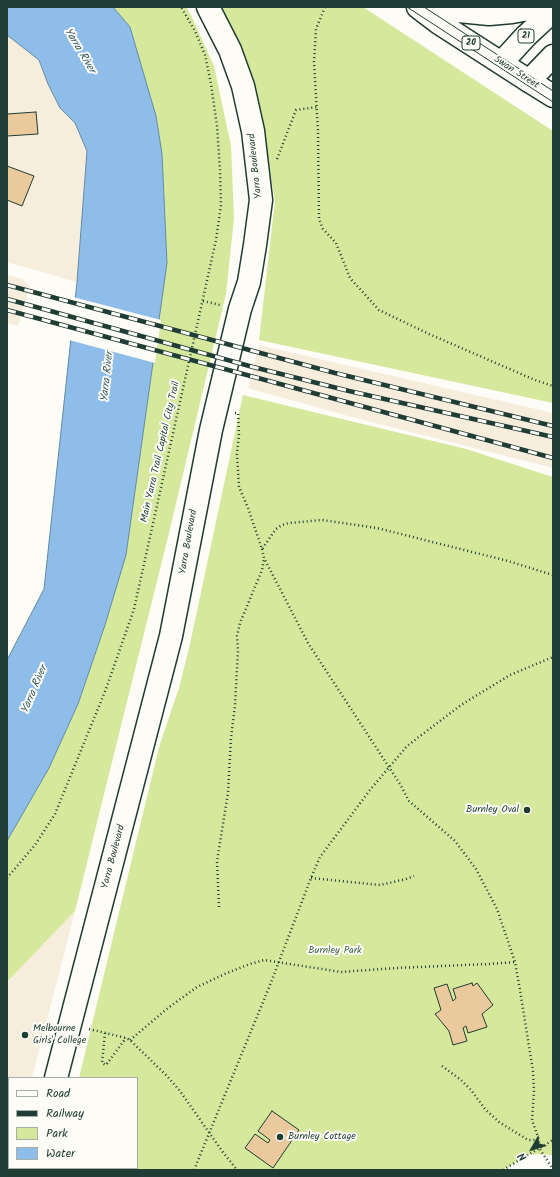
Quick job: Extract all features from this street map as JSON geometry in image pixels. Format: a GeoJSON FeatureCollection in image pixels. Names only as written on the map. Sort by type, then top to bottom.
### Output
{"type":"FeatureCollection","features":[{"type":"Feature","properties":{"kind":"main road","name":"Yarra Boulevard"},"geometry":{"type":"LineString","coordinates":[[56,1077],[171,636],[211,430],[240,310],[249,282],[255,245],[261,200],[253,131],[243,86],[230,50],[208,7]]}},
{"type":"Feature","properties":{"kind":"main road","name":"Swan Street"},"geometry":{"type":"LineString","coordinates":[[409,7],[439,23],[553,96]]}},
{"type":"Feature","properties":{"kind":"main road","name":"Swan Street"},"geometry":{"type":"LineString","coordinates":[[418,7],[439,23]]}},
{"type":"Feature","properties":{"kind":"main road"},"geometry":{"type":"LineString","coordinates":[[418,7],[490,14],[540,7]]}},
{"type":"Feature","properties":{"kind":"main road","name":"21"},"geometry":{"type":"LineString","coordinates":[[503,64],[504,60],[526,36],[553,10]]}},
{"type":"Feature","properties":{"kind":"main road"},"geometry":{"type":"LineString","coordinates":[[529,81],[553,56]]}},
{"type":"Feature","properties":{"kind":"path","name":"Main Yarra Trail Capital City Trail"},"geometry":{"type":"LineString","coordinates":[[7,878],[35,845],[55,814],[106,689],[134,609],[216,240],[221,205],[220,170],[217,126],[211,84],[205,55],[181,7]]}},
{"type":"Feature","properties":{"kind":"path"},"geometry":{"type":"LineString","coordinates":[[325,7],[316,29],[314,62],[317,106],[319,219],[323,229],[336,243],[350,278],[379,310],[429,334],[553,386]]}},
{"type":"Feature","properties":{"kind":"path"},"geometry":{"type":"LineString","coordinates":[[274,165],[296,110],[317,106]]}},
{"type":"Feature","properties":{"kind":"path"},"geometry":{"type":"LineString","coordinates":[[217,407],[238,413],[239,435],[237,454],[240,487],[264,558],[308,643],[400,784],[409,801],[455,840],[476,868],[497,909],[515,962],[520,990],[533,1071],[534,1092],[532,1120],[539,1148],[553,1169]]}},
{"type":"Feature","properties":{"kind":"path"},"geometry":{"type":"LineString","coordinates":[[262,550],[276,529],[282,525],[322,520],[377,528],[508,561],[553,575]]}},
{"type":"Feature","properties":{"kind":"path"},"geometry":{"type":"LineString","coordinates":[[219,907],[217,862],[228,793],[231,738],[235,705],[238,651],[237,636],[240,623],[262,570],[264,558]]}},
{"type":"Feature","properties":{"kind":"path"},"geometry":{"type":"LineString","coordinates":[[194,1170],[320,857],[370,790],[407,746],[462,704],[510,676],[553,657]]}},
{"type":"Feature","properties":{"kind":"path"},"geometry":{"type":"LineString","coordinates":[[311,878],[380,885],[414,876]]}},
{"type":"Feature","properties":{"kind":"path"},"geometry":{"type":"LineString","coordinates":[[130,1040],[196,987],[217,977],[264,960],[279,961],[341,972],[515,962]]}},
{"type":"Feature","properties":{"kind":"path"},"geometry":{"type":"LineString","coordinates":[[126,1038],[106,1065],[102,1063],[105,1033],[126,1038],[130,1040],[166,1075],[180,1091],[237,1170]]}},
{"type":"Feature","properties":{"kind":"path"},"geometry":{"type":"LineString","coordinates":[[442,1066],[461,1080],[471,1090],[485,1109],[499,1122],[528,1140],[538,1140]]}},
{"type":"Feature","properties":{"kind":"path"},"geometry":{"type":"LineString","coordinates":[[503,1170],[553,1140]]}},
{"type":"Feature","properties":{"kind":"shaded area"},"geometry":{"type":"Polygon","coordinates":[[[7,35],[39,60],[48,84],[60,108],[75,123],[87,150],[77,282],[7,262],[7,35]]]}},
{"type":"Feature","properties":{"kind":"shaded area"},"geometry":{"type":"Polygon","coordinates":[[[7,275],[22,279],[30,286],[18,326],[7,323],[7,275]]]}},
{"type":"Feature","properties":{"kind":"shaded area"},"geometry":{"type":"Polygon","coordinates":[[[259,345],[553,413],[553,468],[352,417],[248,388],[259,345]]]}},
{"type":"Feature","properties":{"kind":"shaded area","name":"Melbourne Girls' College"},"geometry":{"type":"Polygon","coordinates":[[[75,911],[32,1077],[8,1077],[7,1170],[7,982],[75,911]]]}},
{"type":"Feature","properties":{"kind":"green space"},"geometry":{"type":"Polygon","coordinates":[[[113,7],[186,7],[214,66],[231,146],[234,218],[226,294],[168,537],[75,911],[7,982],[7,841],[49,768],[78,704],[105,625],[126,555],[167,263],[162,154],[156,116],[130,27],[113,7]]]}},
{"type":"Feature","properties":{"kind":"green space"},"geometry":{"type":"Polygon","coordinates":[[[222,7],[363,7],[553,131],[553,403],[259,340],[275,201],[257,98],[222,7]]]}},
{"type":"Feature","properties":{"kind":"green space","name":"Burnley Park"},"geometry":{"type":"Polygon","coordinates":[[[243,395],[466,449],[553,477],[553,1155],[531,1154],[503,1170],[57,1170],[138,1169],[138,1077],[79,1077],[159,747],[179,688],[190,644],[243,395]]]}},
{"type":"Feature","properties":{"kind":"water","name":"Yarra River"},"geometry":{"type":"Polygon","coordinates":[[[7,7],[113,7],[130,27],[156,116],[162,154],[167,263],[126,555],[105,625],[78,704],[49,768],[7,841],[7,660],[44,589],[77,282],[87,151],[75,123],[60,108],[48,84],[39,60],[7,35],[7,7]]]}},
{"type":"Feature","properties":{"kind":"pier"},"geometry":{"type":"Polygon","coordinates":[[[73,297],[161,320],[155,363],[69,340],[73,297]]]}},
{"type":"Feature","properties":{"kind":"building"},"geometry":{"type":"Polygon","coordinates":[[[36,112],[38,134],[7,136],[7,114],[36,112]]]}},
{"type":"Feature","properties":{"kind":"building"},"geometry":{"type":"Polygon","coordinates":[[[7,166],[34,176],[22,206],[7,200],[7,166]]]}},
{"type":"Feature","properties":{"kind":"building"},"geometry":{"type":"Polygon","coordinates":[[[472,983],[473,986],[477,983],[493,1005],[482,1014],[487,1027],[468,1033],[466,1026],[463,1028],[467,1041],[453,1045],[449,1031],[435,1014],[441,1010],[434,988],[447,984],[453,1001],[456,998],[453,989],[472,983]]]}},
{"type":"Feature","properties":{"kind":"building","name":"Burnley Cottage"},"geometry":{"type":"Polygon","coordinates":[[[272,1111],[299,1130],[273,1168],[245,1148],[255,1134],[268,1143],[270,1140],[258,1131],[272,1111]]]}},
{"type":"Feature","properties":{"kind":"tram line"},"geometry":{"type":"LineString","coordinates":[[407,7],[553,102]]}},
{"type":"Feature","properties":{"kind":"tram line"},"geometry":{"type":"LineString","coordinates":[[424,7],[553,91]]}},
{"type":"Feature","properties":{"kind":"railway"},"geometry":{"type":"LineString","coordinates":[[7,285],[335,373],[553,426]]}},
{"type":"Feature","properties":{"kind":"railway"},"geometry":{"type":"LineString","coordinates":[[7,299],[253,367],[349,391],[553,437]]}},
{"type":"Feature","properties":{"kind":"railway"},"geometry":{"type":"LineString","coordinates":[[7,310],[553,458]]}},
{"type":"Feature","properties":{"kind":"place","name":"Burnley Oval"},"geometry":{"type":"Point","coordinates":[527,810]}},
{"type":"Feature","properties":{"kind":"place","name":"Melbourne Girls' College"},"geometry":{"type":"Point","coordinates":[25,1035]}},
{"type":"Feature","properties":{"kind":"place","name":"Burnley Cottage"},"geometry":{"type":"Point","coordinates":[280,1137]}}]}
